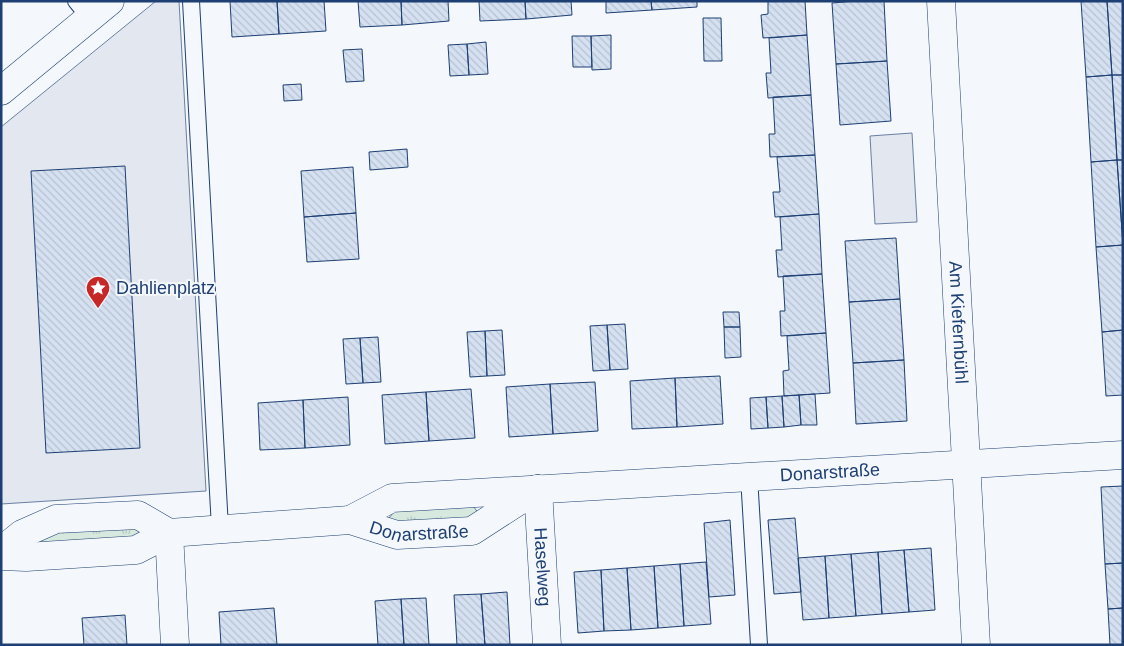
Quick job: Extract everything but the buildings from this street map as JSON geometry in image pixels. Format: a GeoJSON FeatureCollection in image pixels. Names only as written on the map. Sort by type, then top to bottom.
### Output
{"type":"FeatureCollection","features":[{"type":"Feature","properties":{"kind":"street","name":"Am Kiefernbühl"},"geometry":{"type":"LineString","coordinates":[[941,1],[976,645]]}},
{"type":"Feature","properties":{"kind":"street"},"geometry":{"type":"LineString","coordinates":[[1,91],[92,7]]}},
{"type":"Feature","properties":{"kind":"street","name":"Donarstraße"},"geometry":{"type":"LineString","coordinates":[[350,520],[392,498],[1123,455]]}},
{"type":"Feature","properties":{"kind":"street","name":"Donarstraße"},"geometry":{"type":"LineString","coordinates":[[1,556],[26,557],[136,550],[169,533],[350,520],[397,535],[472,531],[538,489]]}},
{"type":"Feature","properties":{"kind":"street","name":"Haselweg"},"geometry":{"type":"LineString","coordinates":[[538,489],[547,645]]}},
{"type":"Feature","properties":{"kind":"street"},"geometry":{"type":"LineString","coordinates":[[1,551],[22,534],[56,518],[138,515],[169,533],[175,645]]}},
{"type":"Feature","properties":{"kind":"lane"},"geometry":{"type":"LineString","coordinates":[[191,1],[220,528]]}},
{"type":"Feature","properties":{"kind":"lane"},"geometry":{"type":"LineString","coordinates":[[749,476],[759,645]]}},
{"type":"Feature","properties":{"kind":"green space"},"geometry":{"type":"Polygon","coordinates":[[[470,502],[480,515],[470,525],[399,530],[389,518],[398,507],[470,502]]]}},
{"type":"Feature","properties":{"kind":"green space"},"geometry":{"type":"Polygon","coordinates":[[[145,522],[153,534],[26,551],[58,526],[145,522]]]}},
{"type":"Feature","properties":{"kind":"shaded area","name":"Dahlienplatz"},"geometry":{"type":"Polygon","coordinates":[[[156,1],[179,1],[206,491],[1,504],[1,127],[156,1]]]}},
{"type":"Feature","properties":{"kind":"shaded area"},"geometry":{"type":"Polygon","coordinates":[[[912,133],[917,222],[875,224],[870,136],[912,133]]]}},
{"type":"Feature","properties":{"kind":"place","name":"Dahlienplatz"},"geometry":{"type":"Point","coordinates":[98,309]}}]}
